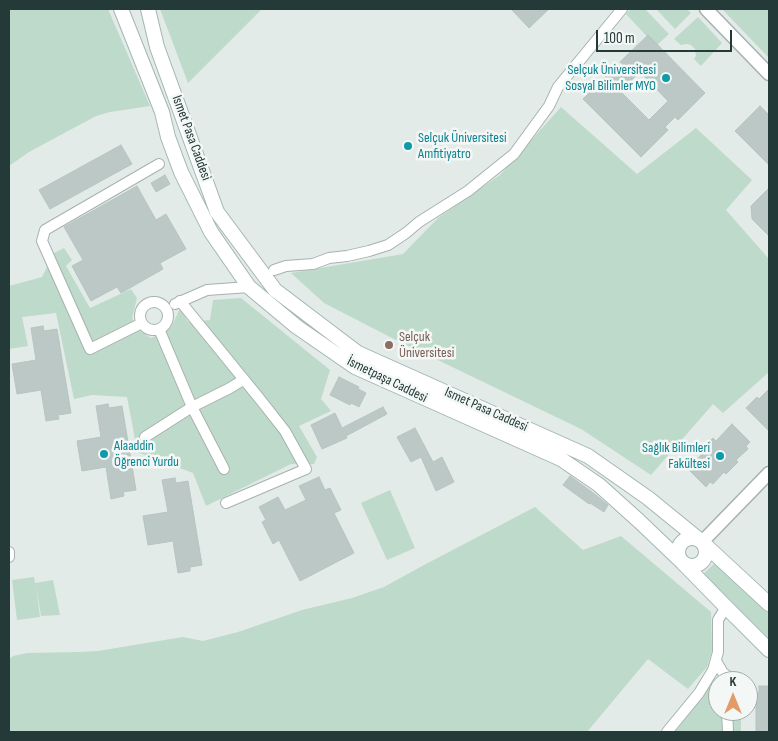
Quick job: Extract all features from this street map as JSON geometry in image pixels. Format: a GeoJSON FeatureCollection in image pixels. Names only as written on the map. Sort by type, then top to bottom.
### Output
{"type":"FeatureCollection","features":[{"type":"Feature","properties":{"kind":"main road","name":"İsmetpaşa Caddesi"},"geometry":{"type":"LineString","coordinates":[[121,9],[162,112],[168,137],[181,172],[211,232],[249,287],[297,328],[355,368],[561,459],[600,485],[684,563],[769,650]]}},
{"type":"Feature","properties":{"kind":"main road","name":"Ismet Pasa Caddesi"},"geometry":{"type":"LineString","coordinates":[[148,9],[158,47],[217,212],[275,290],[358,353],[588,456],[648,498],[702,542],[769,604]]}},
{"type":"Feature","properties":{"kind":"main road"},"geometry":{"type":"LineString","coordinates":[[689,538],[702,542],[706,550],[701,563],[692,566],[684,563],[678,556],[681,543],[689,538]]}},
{"type":"Feature","properties":{"kind":"street"},"geometry":{"type":"LineString","coordinates":[[274,270],[286,266],[312,264],[329,258],[369,251],[388,245],[419,222],[468,191],[514,154],[549,106],[558,87],[622,9]]}},
{"type":"Feature","properties":{"kind":"street"},"geometry":{"type":"LineString","coordinates":[[706,9],[769,74]]}},
{"type":"Feature","properties":{"kind":"street"},"geometry":{"type":"LineString","coordinates":[[162,112],[182,112]]}},
{"type":"Feature","properties":{"kind":"street"},"geometry":{"type":"LineString","coordinates":[[142,323],[90,349],[42,241],[45,230],[158,164]]}},
{"type":"Feature","properties":{"kind":"street"},"geometry":{"type":"LineString","coordinates":[[166,309],[207,290],[249,287]]}},
{"type":"Feature","properties":{"kind":"street"},"geometry":{"type":"LineString","coordinates":[[180,301],[284,431],[306,469],[226,503]]}},
{"type":"Feature","properties":{"kind":"street"},"geometry":{"type":"LineString","coordinates":[[158,302],[163,304],[166,309],[168,320],[163,327],[153,330],[148,329],[142,323],[141,310],[148,303],[158,302]]}},
{"type":"Feature","properties":{"kind":"street"},"geometry":{"type":"LineString","coordinates":[[159,329],[192,407],[224,469]]}},
{"type":"Feature","properties":{"kind":"street"},"geometry":{"type":"LineString","coordinates":[[145,437],[192,407],[243,380]]}},
{"type":"Feature","properties":{"kind":"street"},"geometry":{"type":"LineString","coordinates":[[702,542],[769,473]]}},
{"type":"Feature","properties":{"kind":"street"},"geometry":{"type":"LineString","coordinates":[[9,552],[9,557]]}},
{"type":"Feature","properties":{"kind":"street"},"geometry":{"type":"LineString","coordinates":[[667,732],[707,681],[713,670],[718,652],[718,620],[726,607]]}},
{"type":"Feature","properties":{"kind":"street"},"geometry":{"type":"LineString","coordinates":[[716,661],[720,671]]}},
{"type":"Feature","properties":{"kind":"green space"},"geometry":{"type":"Polygon","coordinates":[[[9,9],[108,9],[150,106],[96,116],[29,152],[9,166],[9,9]]]}},
{"type":"Feature","properties":{"kind":"green space"},"geometry":{"type":"Polygon","coordinates":[[[160,9],[262,9],[188,83],[160,9]]]}},
{"type":"Feature","properties":{"kind":"green space"},"geometry":{"type":"Polygon","coordinates":[[[631,9],[645,9],[669,34],[656,46],[626,14],[631,9]]]}},
{"type":"Feature","properties":{"kind":"green space"},"geometry":{"type":"Polygon","coordinates":[[[656,9],[687,9],[691,13],[675,29],[656,9]]]}},
{"type":"Feature","properties":{"kind":"green space"},"geometry":{"type":"Polygon","coordinates":[[[722,9],[769,9],[769,58],[722,9]]]}},
{"type":"Feature","properties":{"kind":"green space"},"geometry":{"type":"Polygon","coordinates":[[[698,17],[722,43],[701,66],[694,59],[696,56],[695,49],[691,45],[681,45],[674,39],[698,17]]]}},
{"type":"Feature","properties":{"kind":"green space"},"geometry":{"type":"Polygon","coordinates":[[[561,107],[637,174],[696,128],[752,180],[726,210],[769,259],[769,372],[723,413],[713,404],[651,475],[581,429],[324,303],[291,273],[403,254],[438,218],[500,175],[561,107]]]}},
{"type":"Feature","properties":{"kind":"green space"},"geometry":{"type":"Polygon","coordinates":[[[64,248],[72,260],[66,266],[90,308],[131,289],[137,298],[132,318],[140,331],[151,338],[167,331],[172,326],[180,308],[188,322],[210,320],[213,300],[241,298],[330,370],[321,399],[331,411],[299,426],[317,457],[314,464],[291,464],[206,506],[193,473],[137,452],[127,397],[92,395],[74,399],[56,313],[22,317],[28,346],[9,349],[9,286],[42,277],[54,253],[64,248]]]}},
{"type":"Feature","properties":{"kind":"green space"},"geometry":{"type":"Polygon","coordinates":[[[390,490],[415,548],[387,560],[361,503],[390,490]]]}},
{"type":"Feature","properties":{"kind":"green space"},"geometry":{"type":"Polygon","coordinates":[[[535,507],[583,550],[621,536],[711,612],[712,650],[707,667],[688,689],[648,659],[587,732],[9,732],[9,659],[13,656],[27,653],[98,651],[183,637],[203,641],[238,632],[302,610],[352,598],[384,587],[535,507]]]}},
{"type":"Feature","properties":{"kind":"green space"},"geometry":{"type":"Polygon","coordinates":[[[716,562],[769,613],[769,638],[703,574],[716,562]]]}},
{"type":"Feature","properties":{"kind":"green space"},"geometry":{"type":"Polygon","coordinates":[[[34,577],[35,583],[53,580],[60,615],[41,616],[36,584],[40,617],[17,620],[12,580],[34,577]]]}},
{"type":"Feature","properties":{"kind":"green space"},"geometry":{"type":"Polygon","coordinates":[[[708,690],[708,721],[741,721],[741,732],[675,732],[708,690]]]}},
{"type":"Feature","properties":{"kind":"building"},"geometry":{"type":"Polygon","coordinates":[[[511,9],[549,9],[529,28],[511,9]]]}},
{"type":"Feature","properties":{"kind":"building"},"geometry":{"type":"Polygon","coordinates":[[[648,35],[705,93],[678,120],[675,117],[665,127],[668,130],[641,157],[583,99],[610,72],[613,75],[623,64],[620,62],[648,35]],[[640,72],[620,91],[649,120],[668,101],[640,72]]]}},
{"type":"Feature","properties":{"kind":"building"},"geometry":{"type":"Polygon","coordinates":[[[760,106],[769,115],[769,165],[735,131],[760,106]]]}},
{"type":"Feature","properties":{"kind":"building"},"geometry":{"type":"Polygon","coordinates":[[[121,145],[132,164],[50,209],[39,190],[121,145]]]}},
{"type":"Feature","properties":{"kind":"building"},"geometry":{"type":"Polygon","coordinates":[[[165,175],[170,184],[156,192],[151,183],[165,175]]]}},
{"type":"Feature","properties":{"kind":"building"},"geometry":{"type":"Polygon","coordinates":[[[137,186],[156,220],[166,214],[186,249],[160,263],[163,269],[121,293],[117,287],[91,301],[72,266],[83,260],[64,227],[137,186]]]}},
{"type":"Feature","properties":{"kind":"building"},"geometry":{"type":"Polygon","coordinates":[[[769,188],[769,236],[752,219],[751,206],[769,188]]]}},
{"type":"Feature","properties":{"kind":"building"},"geometry":{"type":"Polygon","coordinates":[[[43,326],[44,331],[57,329],[71,413],[58,415],[59,419],[46,421],[41,390],[17,394],[12,364],[36,360],[31,328],[43,326]]]}},
{"type":"Feature","properties":{"kind":"building"},"geometry":{"type":"Polygon","coordinates":[[[339,377],[359,387],[358,389],[366,393],[359,407],[351,403],[350,405],[330,395],[339,377]]]}},
{"type":"Feature","properties":{"kind":"building"},"geometry":{"type":"Polygon","coordinates":[[[769,389],[769,431],[746,408],[769,389]]]}},
{"type":"Feature","properties":{"kind":"building","name":"Alaaddin Öğrenci Yurdu"},"geometry":{"type":"Polygon","coordinates":[[[108,404],[109,408],[122,406],[136,490],[123,492],[124,496],[111,499],[106,467],[82,471],[77,441],[101,437],[96,406],[108,404]]]}},
{"type":"Feature","properties":{"kind":"building"},"geometry":{"type":"Polygon","coordinates":[[[383,407],[387,414],[346,436],[347,438],[322,449],[311,425],[335,413],[342,428],[383,407]]]}},
{"type":"Feature","properties":{"kind":"building","name":"Sağlık Bilimleri Fakültesi"},"geometry":{"type":"Polygon","coordinates":[[[732,424],[750,442],[746,446],[748,449],[736,460],[738,462],[726,474],[724,472],[713,484],[710,482],[706,487],[688,469],[704,452],[701,450],[713,438],[716,441],[732,424]]]}},
{"type":"Feature","properties":{"kind":"building"},"geometry":{"type":"Polygon","coordinates":[[[415,428],[433,462],[442,457],[454,482],[436,491],[421,457],[411,462],[397,437],[415,428]]]}},
{"type":"Feature","properties":{"kind":"building"},"geometry":{"type":"Polygon","coordinates":[[[570,476],[608,505],[604,512],[589,504],[563,485],[570,476]]]}},
{"type":"Feature","properties":{"kind":"building"},"geometry":{"type":"Polygon","coordinates":[[[319,477],[325,490],[330,488],[341,510],[334,513],[354,553],[300,581],[279,540],[273,544],[262,522],[266,520],[259,507],[278,497],[285,510],[306,500],[299,486],[319,477]]]}},
{"type":"Feature","properties":{"kind":"building","name":"Alaaddin Öğrenci Yurdu"},"geometry":{"type":"Polygon","coordinates":[[[175,478],[176,483],[188,481],[202,565],[190,567],[190,571],[178,573],[173,541],[148,545],[143,516],[168,512],[162,480],[175,478]]]}},
{"type":"Feature","properties":{"kind":"building"},"geometry":{"type":"Polygon","coordinates":[[[759,686],[769,686],[769,732],[756,731],[759,686]]]}},
{"type":"Feature","properties":{"kind":"place","name":"Selçuk Üniversitesi Sosyal Bilimler MYO"},"geometry":{"type":"Point","coordinates":[666,78]}},
{"type":"Feature","properties":{"kind":"place","name":"Selçuk Üniversitesi Amfitiyatro"},"geometry":{"type":"Point","coordinates":[408,146]}},
{"type":"Feature","properties":{"kind":"place","name":"Selçuk Üniversitesi"},"geometry":{"type":"Point","coordinates":[389,345]}},
{"type":"Feature","properties":{"kind":"place","name":"Alaaddin Öğrenci Yurdu"},"geometry":{"type":"Point","coordinates":[104,454]}},
{"type":"Feature","properties":{"kind":"place","name":"Sağlık Bilimleri Fakültesi"},"geometry":{"type":"Point","coordinates":[720,456]}}]}
